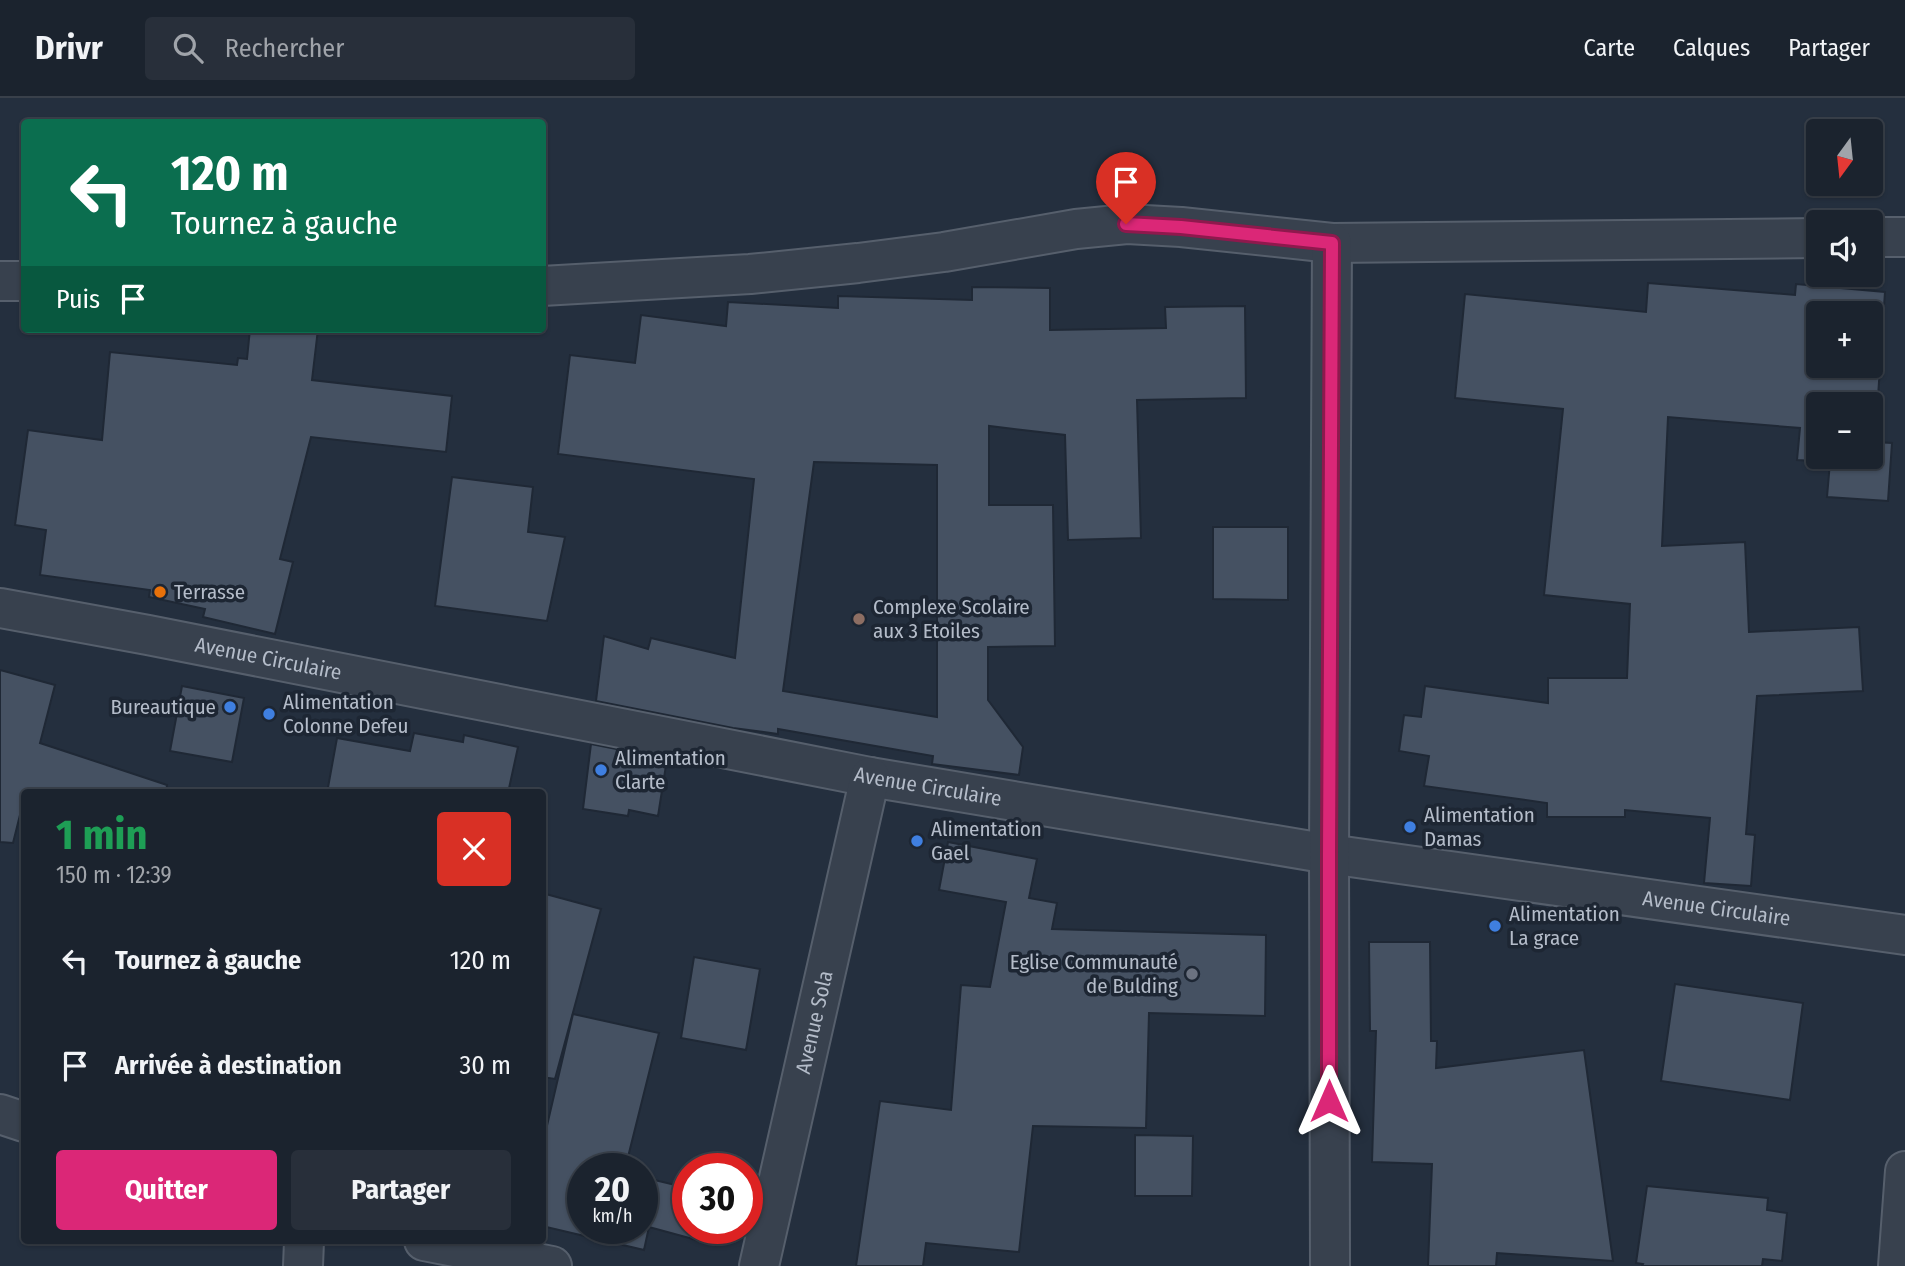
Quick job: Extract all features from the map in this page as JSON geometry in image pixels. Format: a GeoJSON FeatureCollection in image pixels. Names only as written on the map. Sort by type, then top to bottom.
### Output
{"type":"FeatureCollection","features":[{"type":"Feature","properties":{"kind":"street"},"geometry":{"type":"LineString","coordinates":[[546,286],[750,274],[858,263],[944,252],[1076,229],[1126,224],[1332,243],[1806,238]]}},
{"type":"Feature","properties":{"kind":"street"},"geometry":{"type":"LineString","coordinates":[[1883,237],[1905,237]]}},
{"type":"Feature","properties":{"kind":"street"},"geometry":{"type":"LineString","coordinates":[[1330,1266],[1332,243]]}},
{"type":"Feature","properties":{"kind":"street"},"geometry":{"type":"LineString","coordinates":[[0,281],[21,281]]}},
{"type":"Feature","properties":{"kind":"street","name":"Avenue Circulaire"},"geometry":{"type":"LineString","coordinates":[[0,608],[870,777],[1329,854],[1905,935]]}},
{"type":"Feature","properties":{"kind":"street","name":"Avenue Sola"},"geometry":{"type":"LineString","coordinates":[[759,1266],[870,777]]}},
{"type":"Feature","properties":{"kind":"street"},"geometry":{"type":"LineString","coordinates":[[0,1114],[21,1121]]}},
{"type":"Feature","properties":{"kind":"street"},"geometry":{"type":"LineString","coordinates":[[1898,1266],[1905,1171]]}},
{"type":"Feature","properties":{"kind":"street"},"geometry":{"type":"LineString","coordinates":[[303,1266],[304,1244]]}},
{"type":"Feature","properties":{"kind":"street"},"geometry":{"type":"LineString","coordinates":[[439,1244],[552,1266]]}},
{"type":"Feature","properties":{"kind":"building"},"geometry":{"type":"Polygon","coordinates":[[[1648,283],[1795,295],[1796,284],[1885,292],[1883,322],[1883,301],[1806,301],[1806,378],[1879,378],[1878,392],[1806,392],[1806,461],[1797,460],[1800,428],[1668,417],[1662,546],[1745,542],[1749,632],[1859,627],[1863,691],[1757,696],[1746,834],[1755,835],[1751,886],[1704,883],[1710,818],[1625,810],[1625,817],[1547,817],[1547,803],[1424,786],[1429,756],[1399,751],[1404,715],[1421,717],[1425,686],[1548,703],[1548,678],[1627,678],[1630,604],[1544,595],[1563,409],[1455,398],[1465,294],[1646,312],[1648,283]]]}},
{"type":"Feature","properties":{"kind":"building"},"geometry":{"type":"Polygon","coordinates":[[[972,287],[1050,288],[1050,330],[1166,328],[1165,307],[1245,306],[1246,398],[1137,400],[1141,538],[1068,540],[1065,435],[989,426],[989,505],[1053,505],[1055,646],[988,647],[988,700],[1023,747],[1019,775],[932,764],[933,756],[778,729],[778,734],[733,728],[596,701],[604,636],[648,649],[651,638],[735,658],[754,479],[558,454],[570,355],[635,363],[641,315],[726,326],[728,302],[838,308],[838,296],[972,300],[972,287]],[[814,462],[783,691],[937,717],[937,465],[814,462]]]}},
{"type":"Feature","properties":{"kind":"building"},"geometry":{"type":"Polygon","coordinates":[[[250,333],[318,333],[312,380],[452,396],[446,452],[311,437],[280,559],[293,562],[275,634],[203,617],[205,609],[149,597],[150,590],[40,575],[46,530],[15,525],[28,430],[102,440],[110,352],[237,365],[238,358],[247,359],[250,333]]]}},
{"type":"Feature","properties":{"kind":"building"},"geometry":{"type":"Polygon","coordinates":[[[1883,442],[1892,443],[1888,501],[1827,497],[1829,469],[1883,469],[1883,442]]]}},
{"type":"Feature","properties":{"kind":"building"},"geometry":{"type":"Polygon","coordinates":[[[452,477],[533,487],[528,532],[565,537],[547,621],[435,606],[452,477]]]}},
{"type":"Feature","properties":{"kind":"building"},"geometry":{"type":"Polygon","coordinates":[[[1213,527],[1288,527],[1288,600],[1213,599],[1213,527]]]}},
{"type":"Feature","properties":{"kind":"building"},"geometry":{"type":"Polygon","coordinates":[[[0,670],[55,685],[40,743],[167,785],[166,789],[21,789],[21,811],[13,843],[0,842],[0,670]]]}},
{"type":"Feature","properties":{"kind":"building"},"geometry":{"type":"Polygon","coordinates":[[[182,686],[244,698],[232,762],[170,751],[182,686]]]}},
{"type":"Feature","properties":{"kind":"building"},"geometry":{"type":"Polygon","coordinates":[[[414,733],[463,742],[464,735],[518,747],[509,789],[328,789],[337,738],[410,751],[414,733]]]}},
{"type":"Feature","properties":{"kind":"building"},"geometry":{"type":"Polygon","coordinates":[[[591,744],[667,759],[658,816],[629,810],[628,816],[583,809],[591,744]]]}},
{"type":"Feature","properties":{"kind":"building"},"geometry":{"type":"Polygon","coordinates":[[[948,842],[1037,859],[1029,898],[1057,903],[1052,929],[1266,935],[1265,1016],[1149,1013],[1146,1128],[1033,1126],[1019,1252],[926,1243],[923,1266],[856,1266],[880,1101],[951,1110],[961,985],[990,987],[1006,902],[939,890],[948,842]]]}},
{"type":"Feature","properties":{"kind":"building"},"geometry":{"type":"Polygon","coordinates":[[[546,894],[601,909],[555,1079],[546,1078],[546,894]]]}},
{"type":"Feature","properties":{"kind":"building"},"geometry":{"type":"Polygon","coordinates":[[[1369,942],[1430,942],[1431,1041],[1437,1041],[1436,1068],[1584,1050],[1613,1261],[1497,1253],[1496,1266],[1428,1266],[1432,1164],[1372,1162],[1376,1031],[1370,1031],[1369,942]]]}},
{"type":"Feature","properties":{"kind":"building"},"geometry":{"type":"Polygon","coordinates":[[[694,957],[760,969],[746,1050],[681,1038],[694,957]]]}},
{"type":"Feature","properties":{"kind":"building"},"geometry":{"type":"Polygon","coordinates":[[[1675,984],[1803,1003],[1790,1100],[1661,1081],[1675,984]]]}},
{"type":"Feature","properties":{"kind":"building"},"geometry":{"type":"Polygon","coordinates":[[[573,1014],[659,1033],[629,1153],[567,1153],[567,1232],[546,1227],[546,1130],[573,1014]]]}},
{"type":"Feature","properties":{"kind":"building"},"geometry":{"type":"Polygon","coordinates":[[[1135,1135],[1193,1136],[1192,1196],[1135,1196],[1135,1135]]]}},
{"type":"Feature","properties":{"kind":"building"},"geometry":{"type":"Polygon","coordinates":[[[658,1181],[672,1184],[672,1233],[658,1229],[658,1181]]]}},
{"type":"Feature","properties":{"kind":"building"},"geometry":{"type":"Polygon","coordinates":[[[1647,1186],[1768,1198],[1767,1210],[1787,1213],[1782,1261],[1763,1259],[1762,1266],[1642,1266],[1643,1264],[1636,1263],[1647,1186]]]}},
{"type":"Feature","properties":{"kind":"building"},"geometry":{"type":"Polygon","coordinates":[[[618,1244],[645,1244],[644,1250],[618,1244]]]}},
{"type":"Feature","properties":{"kind":"place","name":"Terrasse"},"geometry":{"type":"Point","coordinates":[160,592]}},
{"type":"Feature","properties":{"kind":"place","name":"Complexe Scolaire aux 3 Etoiles"},"geometry":{"type":"Point","coordinates":[859,619]}},
{"type":"Feature","properties":{"kind":"place","name":"Bureautique"},"geometry":{"type":"Point","coordinates":[230,707]}},
{"type":"Feature","properties":{"kind":"place","name":"Alimentation Colonne Defeu"},"geometry":{"type":"Point","coordinates":[269,714]}},
{"type":"Feature","properties":{"kind":"place","name":"Alimentation Clarte"},"geometry":{"type":"Point","coordinates":[601,770]}},
{"type":"Feature","properties":{"kind":"place","name":"Alimentation Damas"},"geometry":{"type":"Point","coordinates":[1410,827]}},
{"type":"Feature","properties":{"kind":"place","name":"Alimentation Gael"},"geometry":{"type":"Point","coordinates":[917,841]}},
{"type":"Feature","properties":{"kind":"place","name":"Alimentation La grace"},"geometry":{"type":"Point","coordinates":[1495,926]}},
{"type":"Feature","properties":{"kind":"place","name":"Eglise Communauté de Bulding"},"geometry":{"type":"Point","coordinates":[1192,974]}},
{"type":"Feature","properties":{"kind":"route"},"geometry":{"type":"LineString","coordinates":[[1126,224],[1332,243],[1329,1101]]}}]}
